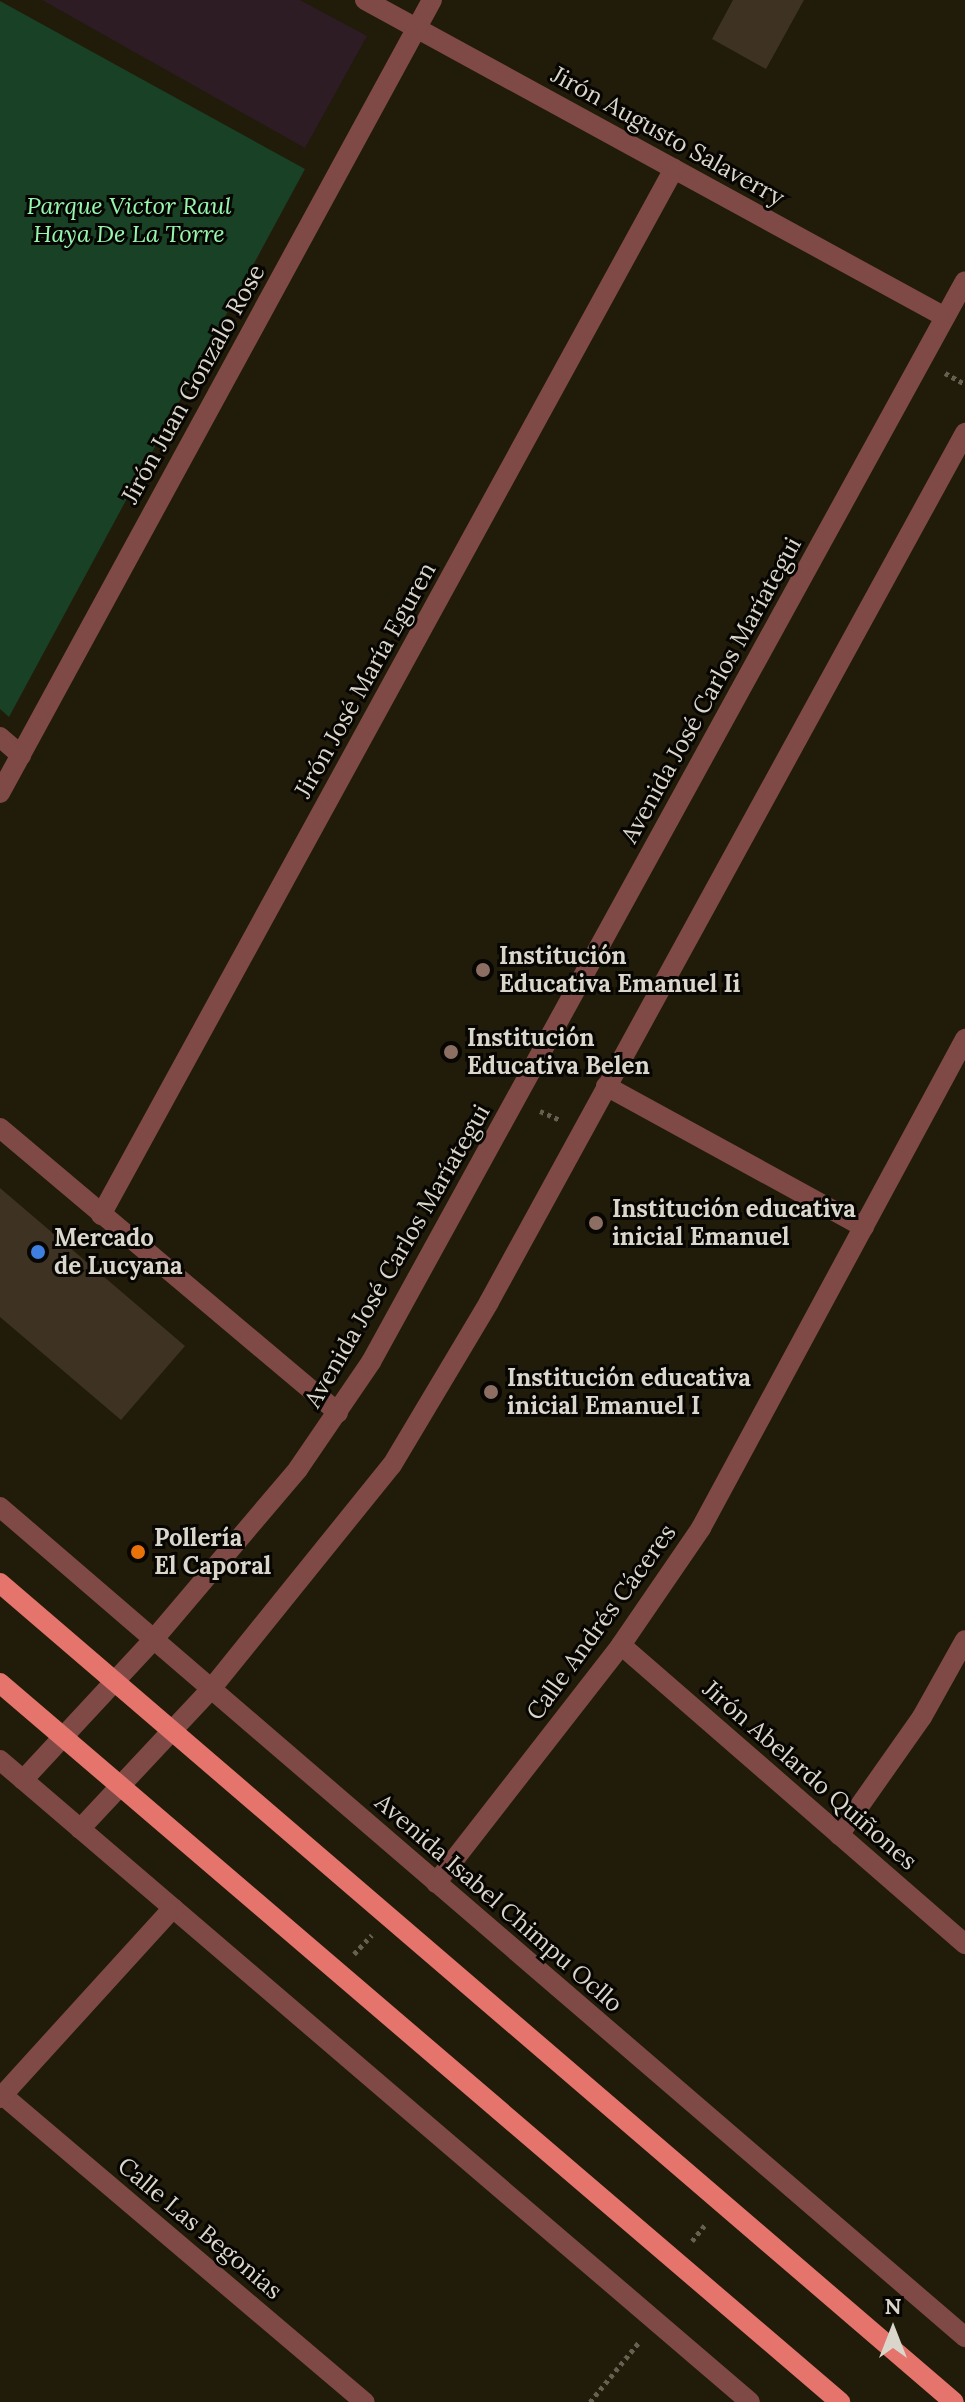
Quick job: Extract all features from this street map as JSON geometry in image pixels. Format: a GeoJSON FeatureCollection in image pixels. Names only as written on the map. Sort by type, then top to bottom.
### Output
{"type":"FeatureCollection","features":[{"type":"Feature","properties":{"kind":"main road"},"geometry":{"type":"LineString","coordinates":[[0,1583],[954,2402]]}},
{"type":"Feature","properties":{"kind":"main road"},"geometry":{"type":"LineString","coordinates":[[0,1683],[840,2402]]}},
{"type":"Feature","properties":{"kind":"street","name":"Jirón Augusto Salaverry"},"geometry":{"type":"LineString","coordinates":[[365,0],[945,317]]}},
{"type":"Feature","properties":{"kind":"street","name":"Jirón Juan Gonzalo Rose"},"geometry":{"type":"LineString","coordinates":[[0,793],[432,0]]}},
{"type":"Feature","properties":{"kind":"street","name":"Jirón José María Eguren"},"geometry":{"type":"LineString","coordinates":[[101,1215],[674,169]]}},
{"type":"Feature","properties":{"kind":"street","name":"Avenida José Carlos Maríategui"},"geometry":{"type":"LineString","coordinates":[[23,1780],[154,1639],[298,1469],[338,1413],[517,1100],[965,281]]}},
{"type":"Feature","properties":{"kind":"street"},"geometry":{"type":"LineString","coordinates":[[80,1829],[211,1689],[392,1465],[583,1130],[965,433]]}},
{"type":"Feature","properties":{"kind":"street"},"geometry":{"type":"LineString","coordinates":[[0,737],[21,755]]}},
{"type":"Feature","properties":{"kind":"street","name":"Calle Andrés Cáceres"},"geometry":{"type":"LineString","coordinates":[[436,1883],[621,1645],[701,1528],[965,1039]]}},
{"type":"Feature","properties":{"kind":"street"},"geometry":{"type":"LineString","coordinates":[[606,1086],[864,1227]]}},
{"type":"Feature","properties":{"kind":"street"},"geometry":{"type":"LineString","coordinates":[[0,1128],[338,1413]]}},
{"type":"Feature","properties":{"kind":"street","name":"Avenida Isabel Chimpu Ocllo"},"geometry":{"type":"LineString","coordinates":[[0,1507],[965,2337]]}},
{"type":"Feature","properties":{"kind":"street"},"geometry":{"type":"LineString","coordinates":[[839,1835],[922,1717],[965,1640]]}},
{"type":"Feature","properties":{"kind":"street","name":"Jirón Abelardo Quiñones"},"geometry":{"type":"LineString","coordinates":[[621,1645],[965,1944]]}},
{"type":"Feature","properties":{"kind":"street"},"geometry":{"type":"LineString","coordinates":[[0,1760],[750,2402]]}},
{"type":"Feature","properties":{"kind":"street"},"geometry":{"type":"LineString","coordinates":[[1,2095],[173,1908]]}},
{"type":"Feature","properties":{"kind":"street","name":"Calle Las Begonias"},"geometry":{"type":"LineString","coordinates":[[1,2095],[365,2402]]}},
{"type":"Feature","properties":{"kind":"path"},"geometry":{"type":"LineString","coordinates":[[517,1100],[583,1130]]}},
{"type":"Feature","properties":{"kind":"path"},"geometry":{"type":"LineString","coordinates":[[676,2262],[723,2203]]}},
{"type":"Feature","properties":{"kind":"path"},"geometry":{"type":"LineString","coordinates":[[590,2402],[656,2322]]}},
{"type":"Feature","properties":{"kind":"shaded area"},"geometry":{"type":"Polygon","coordinates":[[[42,0],[300,0],[367,36],[305,148],[42,0]]]}},
{"type":"Feature","properties":{"kind":"green space","name":"Parque Victor Raul Haya De La Torre"},"geometry":{"type":"Polygon","coordinates":[[[0,1],[305,169],[9,717],[0,709],[0,1]]]}},
{"type":"Feature","properties":{"kind":"building"},"geometry":{"type":"Polygon","coordinates":[[[733,0],[804,0],[766,69],[712,39],[733,0]]]}},
{"type":"Feature","properties":{"kind":"building","name":"Mercado de Lucyana"},"geometry":{"type":"Polygon","coordinates":[[[0,1188],[185,1346],[121,1420],[0,1317],[0,1188]]]}},
{"type":"Feature","properties":{"kind":"place","name":"Institución Educativa Emanuel Ii"},"geometry":{"type":"Point","coordinates":[483,970]}},
{"type":"Feature","properties":{"kind":"place","name":"Institución Educativa Belen"},"geometry":{"type":"Point","coordinates":[451,1052]}},
{"type":"Feature","properties":{"kind":"place","name":"Institución educativa inicial Emanuel"},"geometry":{"type":"Point","coordinates":[596,1223]}},
{"type":"Feature","properties":{"kind":"place","name":"Mercado de Lucyana"},"geometry":{"type":"Point","coordinates":[38,1252]}},
{"type":"Feature","properties":{"kind":"place","name":"Institución educativa inicial Emanuel I"},"geometry":{"type":"Point","coordinates":[491,1392]}},
{"type":"Feature","properties":{"kind":"place","name":"Pollería El Caporal"},"geometry":{"type":"Point","coordinates":[138,1552]}}]}
